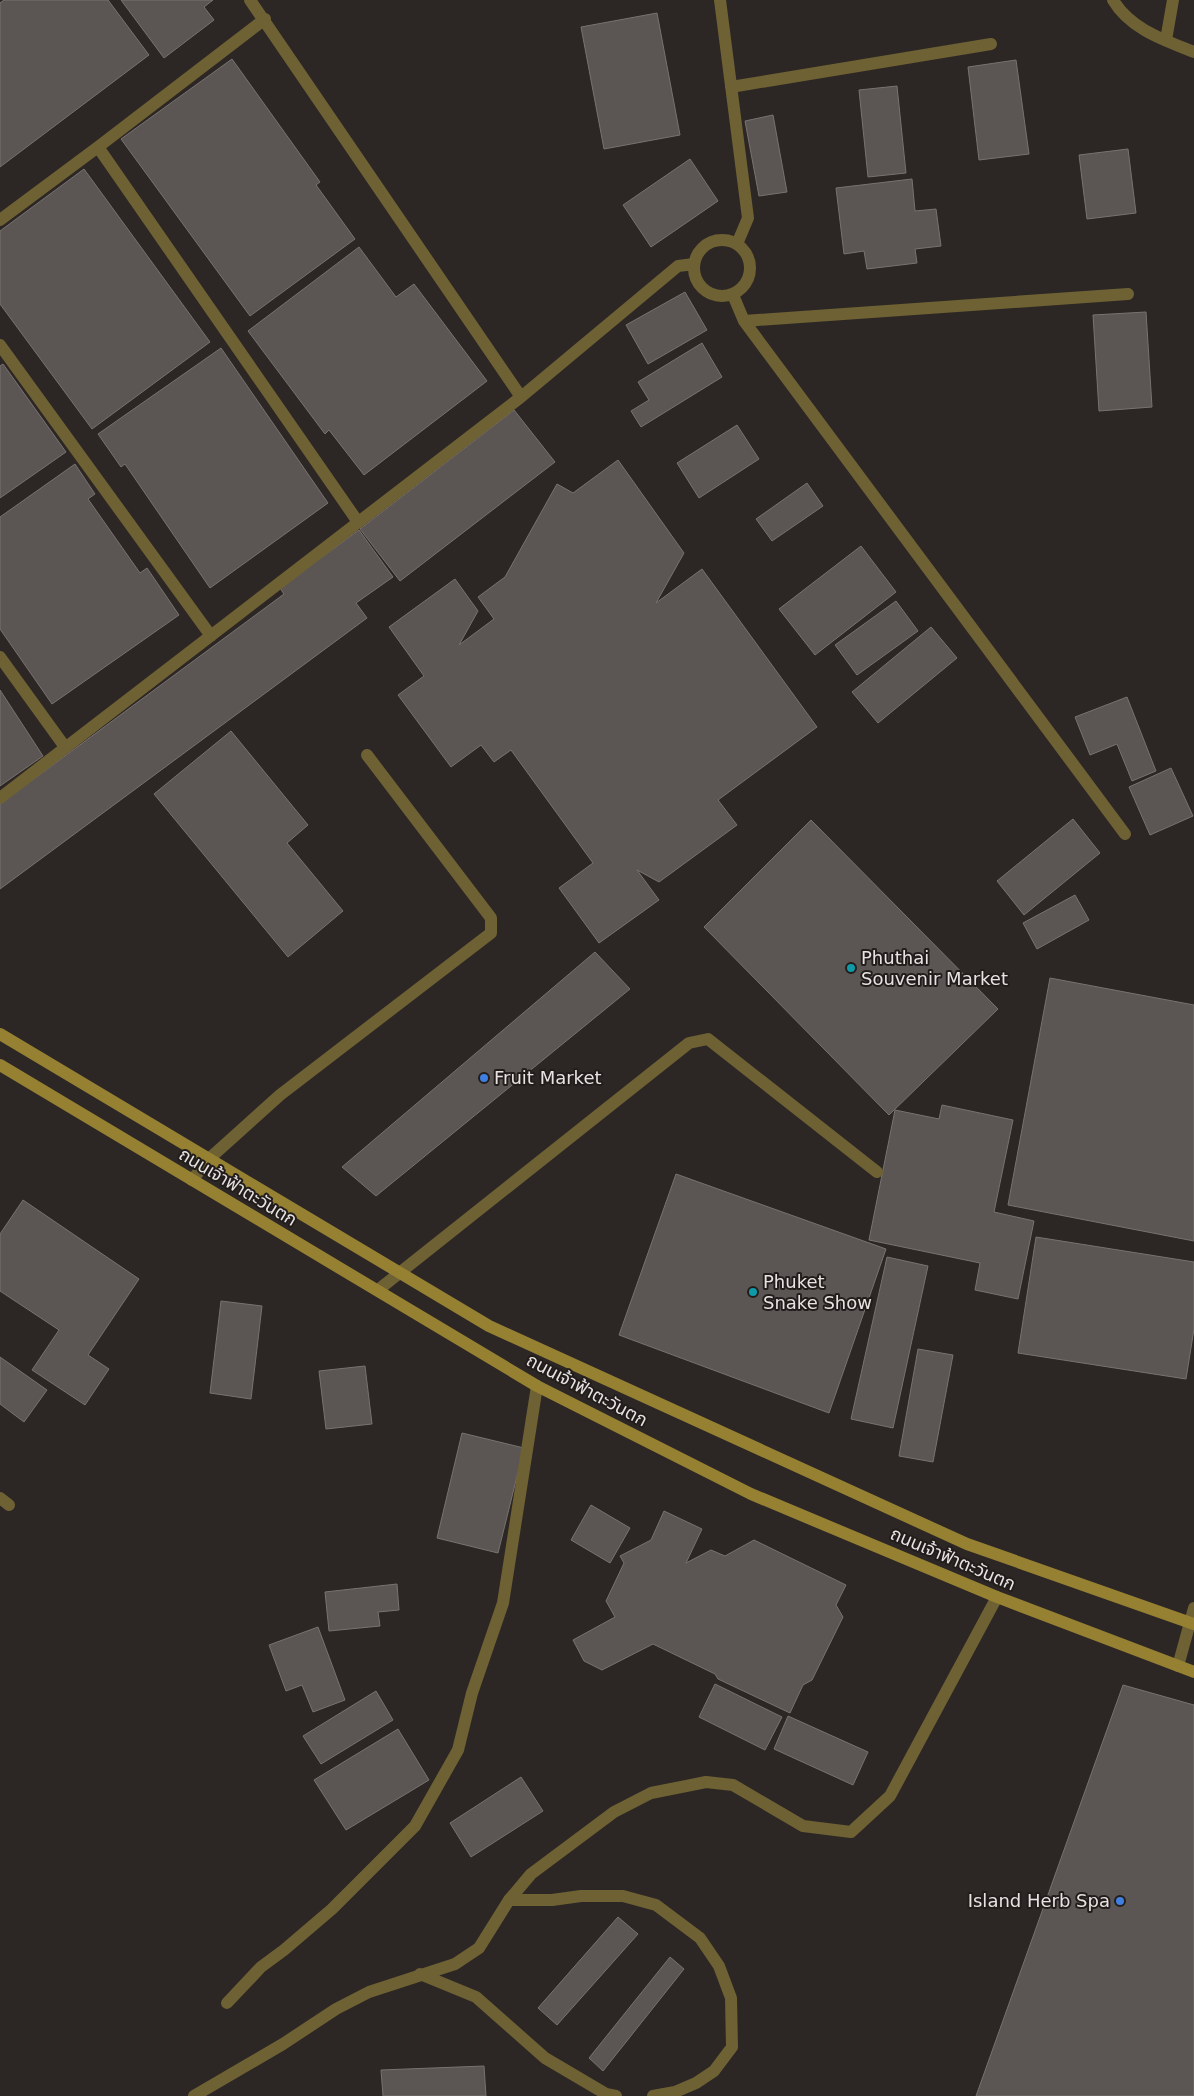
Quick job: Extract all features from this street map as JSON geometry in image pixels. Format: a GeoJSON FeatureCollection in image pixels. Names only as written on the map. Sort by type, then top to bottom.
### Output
{"type":"FeatureCollection","features":[{"type":"Feature","properties":{"kind":"main road","name":"ถนนเจ้าฟ้าตะวันตก"},"geometry":{"type":"LineString","coordinates":[[0,1034],[489,1326],[967,1544],[1192,1624]]}},
{"type":"Feature","properties":{"kind":"main road","name":"ถนนเจ้าฟ้าตะวันตก"},"geometry":{"type":"LineString","coordinates":[[0,1065],[537,1386],[751,1494],[997,1597],[1194,1672]]}},
{"type":"Feature","properties":{"kind":"street"},"geometry":{"type":"LineString","coordinates":[[250,0],[265,19],[521,397]]}},
{"type":"Feature","properties":{"kind":"street"},"geometry":{"type":"LineString","coordinates":[[720,0],[748,218],[738,244]]}},
{"type":"Feature","properties":{"kind":"street"},"geometry":{"type":"LineString","coordinates":[[1113,0],[1120,13],[1145,31],[1194,52]]}},
{"type":"Feature","properties":{"kind":"street"},"geometry":{"type":"LineString","coordinates":[[1166,40],[1172,0]]}},
{"type":"Feature","properties":{"kind":"street"},"geometry":{"type":"LineString","coordinates":[[0,220],[265,19]]}},
{"type":"Feature","properties":{"kind":"street"},"geometry":{"type":"LineString","coordinates":[[731,87],[991,44]]}},
{"type":"Feature","properties":{"kind":"street"},"geometry":{"type":"LineString","coordinates":[[98,147],[358,522]]}},
{"type":"Feature","properties":{"kind":"street"},"geometry":{"type":"LineString","coordinates":[[715,240],[726,240],[738,244],[748,255],[751,270],[746,285],[733,295],[719,297],[705,291],[696,279],[694,264],[698,254],[705,245],[715,240]]}},
{"type":"Feature","properties":{"kind":"street"},"geometry":{"type":"LineString","coordinates":[[0,798],[521,397],[678,266],[694,264]]}},
{"type":"Feature","properties":{"kind":"street"},"geometry":{"type":"LineString","coordinates":[[744,321],[1128,294]]}},
{"type":"Feature","properties":{"kind":"street"},"geometry":{"type":"LineString","coordinates":[[733,295],[744,321],[1125,834]]}},
{"type":"Feature","properties":{"kind":"street"},"geometry":{"type":"LineString","coordinates":[[0,345],[210,636]]}},
{"type":"Feature","properties":{"kind":"street"},"geometry":{"type":"LineString","coordinates":[[0,657],[66,747]]}},
{"type":"Feature","properties":{"kind":"street"},"geometry":{"type":"LineString","coordinates":[[192,1180],[210,1158],[280,1095],[492,933],[491,918],[367,755]]}},
{"type":"Feature","properties":{"kind":"street"},"geometry":{"type":"LineString","coordinates":[[378,1290],[689,1043],[708,1039],[877,1172]]}},
{"type":"Feature","properties":{"kind":"street"},"geometry":{"type":"LineString","coordinates":[[226,2003],[261,1966],[332,1910],[415,1826],[458,1750],[472,1694],[503,1603],[537,1386]]}},
{"type":"Feature","properties":{"kind":"street"},"geometry":{"type":"LineString","coordinates":[[194,2096],[283,2044],[336,2009],[369,1992],[455,1964],[479,1948],[509,1900],[531,1874],[614,1812],[652,1793],[706,1782],[734,1784],[804,1826],[851,1832],[890,1796],[997,1597]]}},
{"type":"Feature","properties":{"kind":"street"},"geometry":{"type":"LineString","coordinates":[[1178,1666],[1192,1624],[1194,1608]]}},
{"type":"Feature","properties":{"kind":"street"},"geometry":{"type":"LineString","coordinates":[[509,1900],[552,1900],[581,1896],[623,1896],[656,1905],[700,1938],[719,1966],[731,1998],[732,2048],[714,2071],[696,2083],[675,2092],[653,2096]]}},
{"type":"Feature","properties":{"kind":"street"},"geometry":{"type":"LineString","coordinates":[[420,1974],[476,1997],[545,2058],[606,2094],[616,2096]]}},
{"type":"Feature","properties":{"kind":"building"},"geometry":{"type":"Polygon","coordinates":[[[4,0],[108,0],[149,55],[0,167],[0,3],[4,0]]]}},
{"type":"Feature","properties":{"kind":"building"},"geometry":{"type":"Polygon","coordinates":[[[121,0],[213,0],[204,7],[214,20],[164,58],[121,0]]]}},
{"type":"Feature","properties":{"kind":"building"},"geometry":{"type":"Polygon","coordinates":[[[657,13],[680,135],[604,149],[581,27],[657,13]]]}},
{"type":"Feature","properties":{"kind":"building"},"geometry":{"type":"Polygon","coordinates":[[[232,59],[320,182],[316,185],[355,239],[250,316],[121,139],[232,59]]]}},
{"type":"Feature","properties":{"kind":"building"},"geometry":{"type":"Polygon","coordinates":[[[1016,60],[1029,154],[979,160],[968,67],[1016,60]]]}},
{"type":"Feature","properties":{"kind":"building"},"geometry":{"type":"Polygon","coordinates":[[[897,86],[906,173],[868,177],[859,90],[897,86]]]}},
{"type":"Feature","properties":{"kind":"building"},"geometry":{"type":"Polygon","coordinates":[[[773,115],[787,192],[759,196],[745,121],[773,115]]]}},
{"type":"Feature","properties":{"kind":"building"},"geometry":{"type":"Polygon","coordinates":[[[1128,149],[1136,213],[1087,219],[1079,155],[1128,149]]]}},
{"type":"Feature","properties":{"kind":"building"},"geometry":{"type":"Polygon","coordinates":[[[690,159],[718,201],[651,247],[623,205],[690,159]]]}},
{"type":"Feature","properties":{"kind":"building"},"geometry":{"type":"Polygon","coordinates":[[[84,169],[210,342],[92,429],[0,304],[0,231],[84,169]]]}},
{"type":"Feature","properties":{"kind":"building"},"geometry":{"type":"Polygon","coordinates":[[[912,179],[915,211],[936,209],[941,246],[915,249],[917,263],[867,269],[864,251],[844,254],[836,188],[912,179]]]}},
{"type":"Feature","properties":{"kind":"building"},"geometry":{"type":"Polygon","coordinates":[[[359,247],[396,297],[414,284],[487,381],[364,475],[329,430],[325,434],[248,331],[359,247]]]}},
{"type":"Feature","properties":{"kind":"building"},"geometry":{"type":"Polygon","coordinates":[[[685,292],[707,330],[648,364],[626,325],[685,292]]]}},
{"type":"Feature","properties":{"kind":"building"},"geometry":{"type":"Polygon","coordinates":[[[1146,312],[1152,407],[1099,411],[1093,315],[1146,312]]]}},
{"type":"Feature","properties":{"kind":"building"},"geometry":{"type":"Polygon","coordinates":[[[702,343],[722,377],[641,427],[631,411],[649,400],[638,382],[702,343]]]}},
{"type":"Feature","properties":{"kind":"building"},"geometry":{"type":"Polygon","coordinates":[[[221,348],[328,503],[210,588],[125,464],[121,467],[98,434],[221,348]]]}},
{"type":"Feature","properties":{"kind":"building"},"geometry":{"type":"Polygon","coordinates":[[[3,364],[66,452],[0,498],[0,366],[3,364]]]}},
{"type":"Feature","properties":{"kind":"building"},"geometry":{"type":"Polygon","coordinates":[[[514,410],[555,462],[400,581],[360,529],[514,410]]]}},
{"type":"Feature","properties":{"kind":"building"},"geometry":{"type":"Polygon","coordinates":[[[737,425],[759,459],[699,498],[677,463],[737,425]]]}},
{"type":"Feature","properties":{"kind":"building"},"geometry":{"type":"Polygon","coordinates":[[[618,460],[684,553],[656,603],[702,569],[817,727],[718,800],[737,825],[659,882],[637,870],[659,900],[599,943],[559,888],[593,863],[511,750],[494,762],[481,745],[451,767],[398,695],[424,676],[389,627],[455,579],[478,611],[459,645],[494,619],[478,597],[505,577],[557,484],[573,493],[618,460]]]}},
{"type":"Feature","properties":{"kind":"building"},"geometry":{"type":"Polygon","coordinates":[[[75,464],[95,494],[88,499],[140,573],[147,568],[179,615],[52,704],[0,629],[0,517],[75,464]]]}},
{"type":"Feature","properties":{"kind":"building"},"geometry":{"type":"Polygon","coordinates":[[[807,483],[823,506],[772,541],[756,519],[807,483]]]}},
{"type":"Feature","properties":{"kind":"building"},"geometry":{"type":"Polygon","coordinates":[[[359,530],[393,577],[356,603],[367,618],[0,889],[0,804],[284,594],[280,588],[359,530]]]}},
{"type":"Feature","properties":{"kind":"building"},"geometry":{"type":"Polygon","coordinates":[[[861,546],[896,592],[815,655],[779,609],[861,546]]]}},
{"type":"Feature","properties":{"kind":"building"},"geometry":{"type":"Polygon","coordinates":[[[896,601],[918,631],[857,675],[835,645],[896,601]]]}},
{"type":"Feature","properties":{"kind":"building"},"geometry":{"type":"Polygon","coordinates":[[[931,627],[957,658],[878,723],[852,692],[931,627]]]}},
{"type":"Feature","properties":{"kind":"building"},"geometry":{"type":"Polygon","coordinates":[[[0,690],[43,756],[0,786],[0,690]]]}},
{"type":"Feature","properties":{"kind":"building"},"geometry":{"type":"Polygon","coordinates":[[[1127,697],[1156,771],[1132,781],[1117,744],[1090,755],[1075,717],[1127,697]]]}},
{"type":"Feature","properties":{"kind":"building"},"geometry":{"type":"Polygon","coordinates":[[[231,731],[308,825],[287,843],[343,911],[288,957],[154,794],[231,731]]]}},
{"type":"Feature","properties":{"kind":"building"},"geometry":{"type":"Polygon","coordinates":[[[1171,768],[1193,816],[1150,835],[1129,787],[1171,768]]]}},
{"type":"Feature","properties":{"kind":"building"},"geometry":{"type":"Polygon","coordinates":[[[1073,819],[1100,853],[1024,915],[997,881],[1073,819]]]}},
{"type":"Feature","properties":{"kind":"building","name":"Phuthai Souvenir Market"},"geometry":{"type":"Polygon","coordinates":[[[811,820],[998,1009],[889,1115],[704,927],[811,820]]]}},
{"type":"Feature","properties":{"kind":"building"},"geometry":{"type":"Polygon","coordinates":[[[1075,895],[1089,920],[1037,949],[1023,923],[1075,895]]]}},
{"type":"Feature","properties":{"kind":"building","name":"Fruit Market"},"geometry":{"type":"Polygon","coordinates":[[[595,952],[630,989],[376,1196],[342,1167],[595,952]]]}},
{"type":"Feature","properties":{"kind":"building"},"geometry":{"type":"Polygon","coordinates":[[[1050,978],[1194,1005],[1194,1241],[1008,1205],[1050,978]]]}},
{"type":"Feature","properties":{"kind":"building"},"geometry":{"type":"Polygon","coordinates":[[[942,1105],[1013,1120],[994,1212],[1034,1221],[1018,1299],[975,1290],[980,1263],[869,1240],[895,1110],[939,1119],[942,1105]]]}},
{"type":"Feature","properties":{"kind":"building","name":"Phuket Snake Show"},"geometry":{"type":"Polygon","coordinates":[[[676,1174],[886,1249],[829,1413],[619,1335],[676,1174]]]}},
{"type":"Feature","properties":{"kind":"building"},"geometry":{"type":"Polygon","coordinates":[[[23,1200],[139,1279],[88,1355],[109,1369],[85,1405],[32,1370],[59,1330],[0,1291],[0,1234],[23,1200]]]}},
{"type":"Feature","properties":{"kind":"building"},"geometry":{"type":"Polygon","coordinates":[[[1036,1237],[1194,1262],[1194,1329],[1186,1379],[1018,1353],[1036,1237]]]}},
{"type":"Feature","properties":{"kind":"building"},"geometry":{"type":"Polygon","coordinates":[[[887,1257],[928,1266],[893,1428],[851,1419],[887,1257]]]}},
{"type":"Feature","properties":{"kind":"building"},"geometry":{"type":"Polygon","coordinates":[[[221,1301],[262,1306],[251,1399],[210,1393],[221,1301]]]}},
{"type":"Feature","properties":{"kind":"building"},"geometry":{"type":"Polygon","coordinates":[[[918,1349],[953,1355],[933,1462],[899,1456],[918,1349]]]}},
{"type":"Feature","properties":{"kind":"building"},"geometry":{"type":"Polygon","coordinates":[[[0,1357],[47,1390],[24,1422],[0,1404],[0,1357]]]}},
{"type":"Feature","properties":{"kind":"building"},"geometry":{"type":"Polygon","coordinates":[[[365,1366],[372,1424],[326,1429],[319,1371],[365,1366]]]}},
{"type":"Feature","properties":{"kind":"building"},"geometry":{"type":"Polygon","coordinates":[[[462,1433],[524,1448],[498,1553],[437,1538],[462,1433]]]}},
{"type":"Feature","properties":{"kind":"building"},"geometry":{"type":"Polygon","coordinates":[[[591,1505],[630,1528],[610,1563],[571,1540],[591,1505]]]}},
{"type":"Feature","properties":{"kind":"building"},"geometry":{"type":"Polygon","coordinates":[[[664,1511],[702,1529],[686,1563],[711,1550],[725,1556],[754,1540],[846,1585],[836,1605],[843,1617],[812,1680],[803,1685],[790,1713],[718,1679],[715,1674],[653,1644],[602,1670],[584,1661],[573,1640],[615,1617],[606,1601],[624,1563],[620,1556],[651,1540],[664,1511]]]}},
{"type":"Feature","properties":{"kind":"building"},"geometry":{"type":"Polygon","coordinates":[[[397,1584],[399,1610],[378,1612],[380,1626],[329,1631],[325,1592],[397,1584]]]}},
{"type":"Feature","properties":{"kind":"building"},"geometry":{"type":"Polygon","coordinates":[[[318,1627],[345,1700],[313,1712],[302,1685],[286,1691],[269,1645],[318,1627]]]}},
{"type":"Feature","properties":{"kind":"building"},"geometry":{"type":"Polygon","coordinates":[[[715,1684],[782,1717],[765,1750],[699,1717],[715,1684]]]}},
{"type":"Feature","properties":{"kind":"building","name":"Island Herb Spa"},"geometry":{"type":"Polygon","coordinates":[[[1123,1685],[1194,1705],[1194,2096],[976,2096],[1123,1685]]]}},
{"type":"Feature","properties":{"kind":"building"},"geometry":{"type":"Polygon","coordinates":[[[376,1691],[393,1720],[321,1764],[303,1736],[376,1691]]]}},
{"type":"Feature","properties":{"kind":"building"},"geometry":{"type":"Polygon","coordinates":[[[788,1716],[868,1752],[853,1785],[774,1749],[788,1716]]]}},
{"type":"Feature","properties":{"kind":"building"},"geometry":{"type":"Polygon","coordinates":[[[398,1729],[429,1780],[346,1830],[314,1780],[398,1729]]]}},
{"type":"Feature","properties":{"kind":"building"},"geometry":{"type":"Polygon","coordinates":[[[521,1777],[543,1811],[471,1857],[450,1823],[521,1777]]]}},
{"type":"Feature","properties":{"kind":"building"},"geometry":{"type":"Polygon","coordinates":[[[618,1917],[638,1934],[557,2025],[538,2008],[618,1917]]]}},
{"type":"Feature","properties":{"kind":"building"},"geometry":{"type":"Polygon","coordinates":[[[670,1957],[684,1969],[603,2071],[589,2058],[670,1957]]]}},
{"type":"Feature","properties":{"kind":"building"},"geometry":{"type":"Polygon","coordinates":[[[484,2066],[486,2096],[383,2096],[381,2070],[484,2066]]]}},
{"type":"Feature","properties":{"kind":"place","name":"Phuthai Souvenir Market"},"geometry":{"type":"Point","coordinates":[851,968]}},
{"type":"Feature","properties":{"kind":"place","name":"Fruit Market"},"geometry":{"type":"Point","coordinates":[484,1078]}},
{"type":"Feature","properties":{"kind":"place","name":"Phuket Snake Show"},"geometry":{"type":"Point","coordinates":[753,1292]}},
{"type":"Feature","properties":{"kind":"place","name":"Island Herb Spa"},"geometry":{"type":"Point","coordinates":[1120,1901]}}]}
